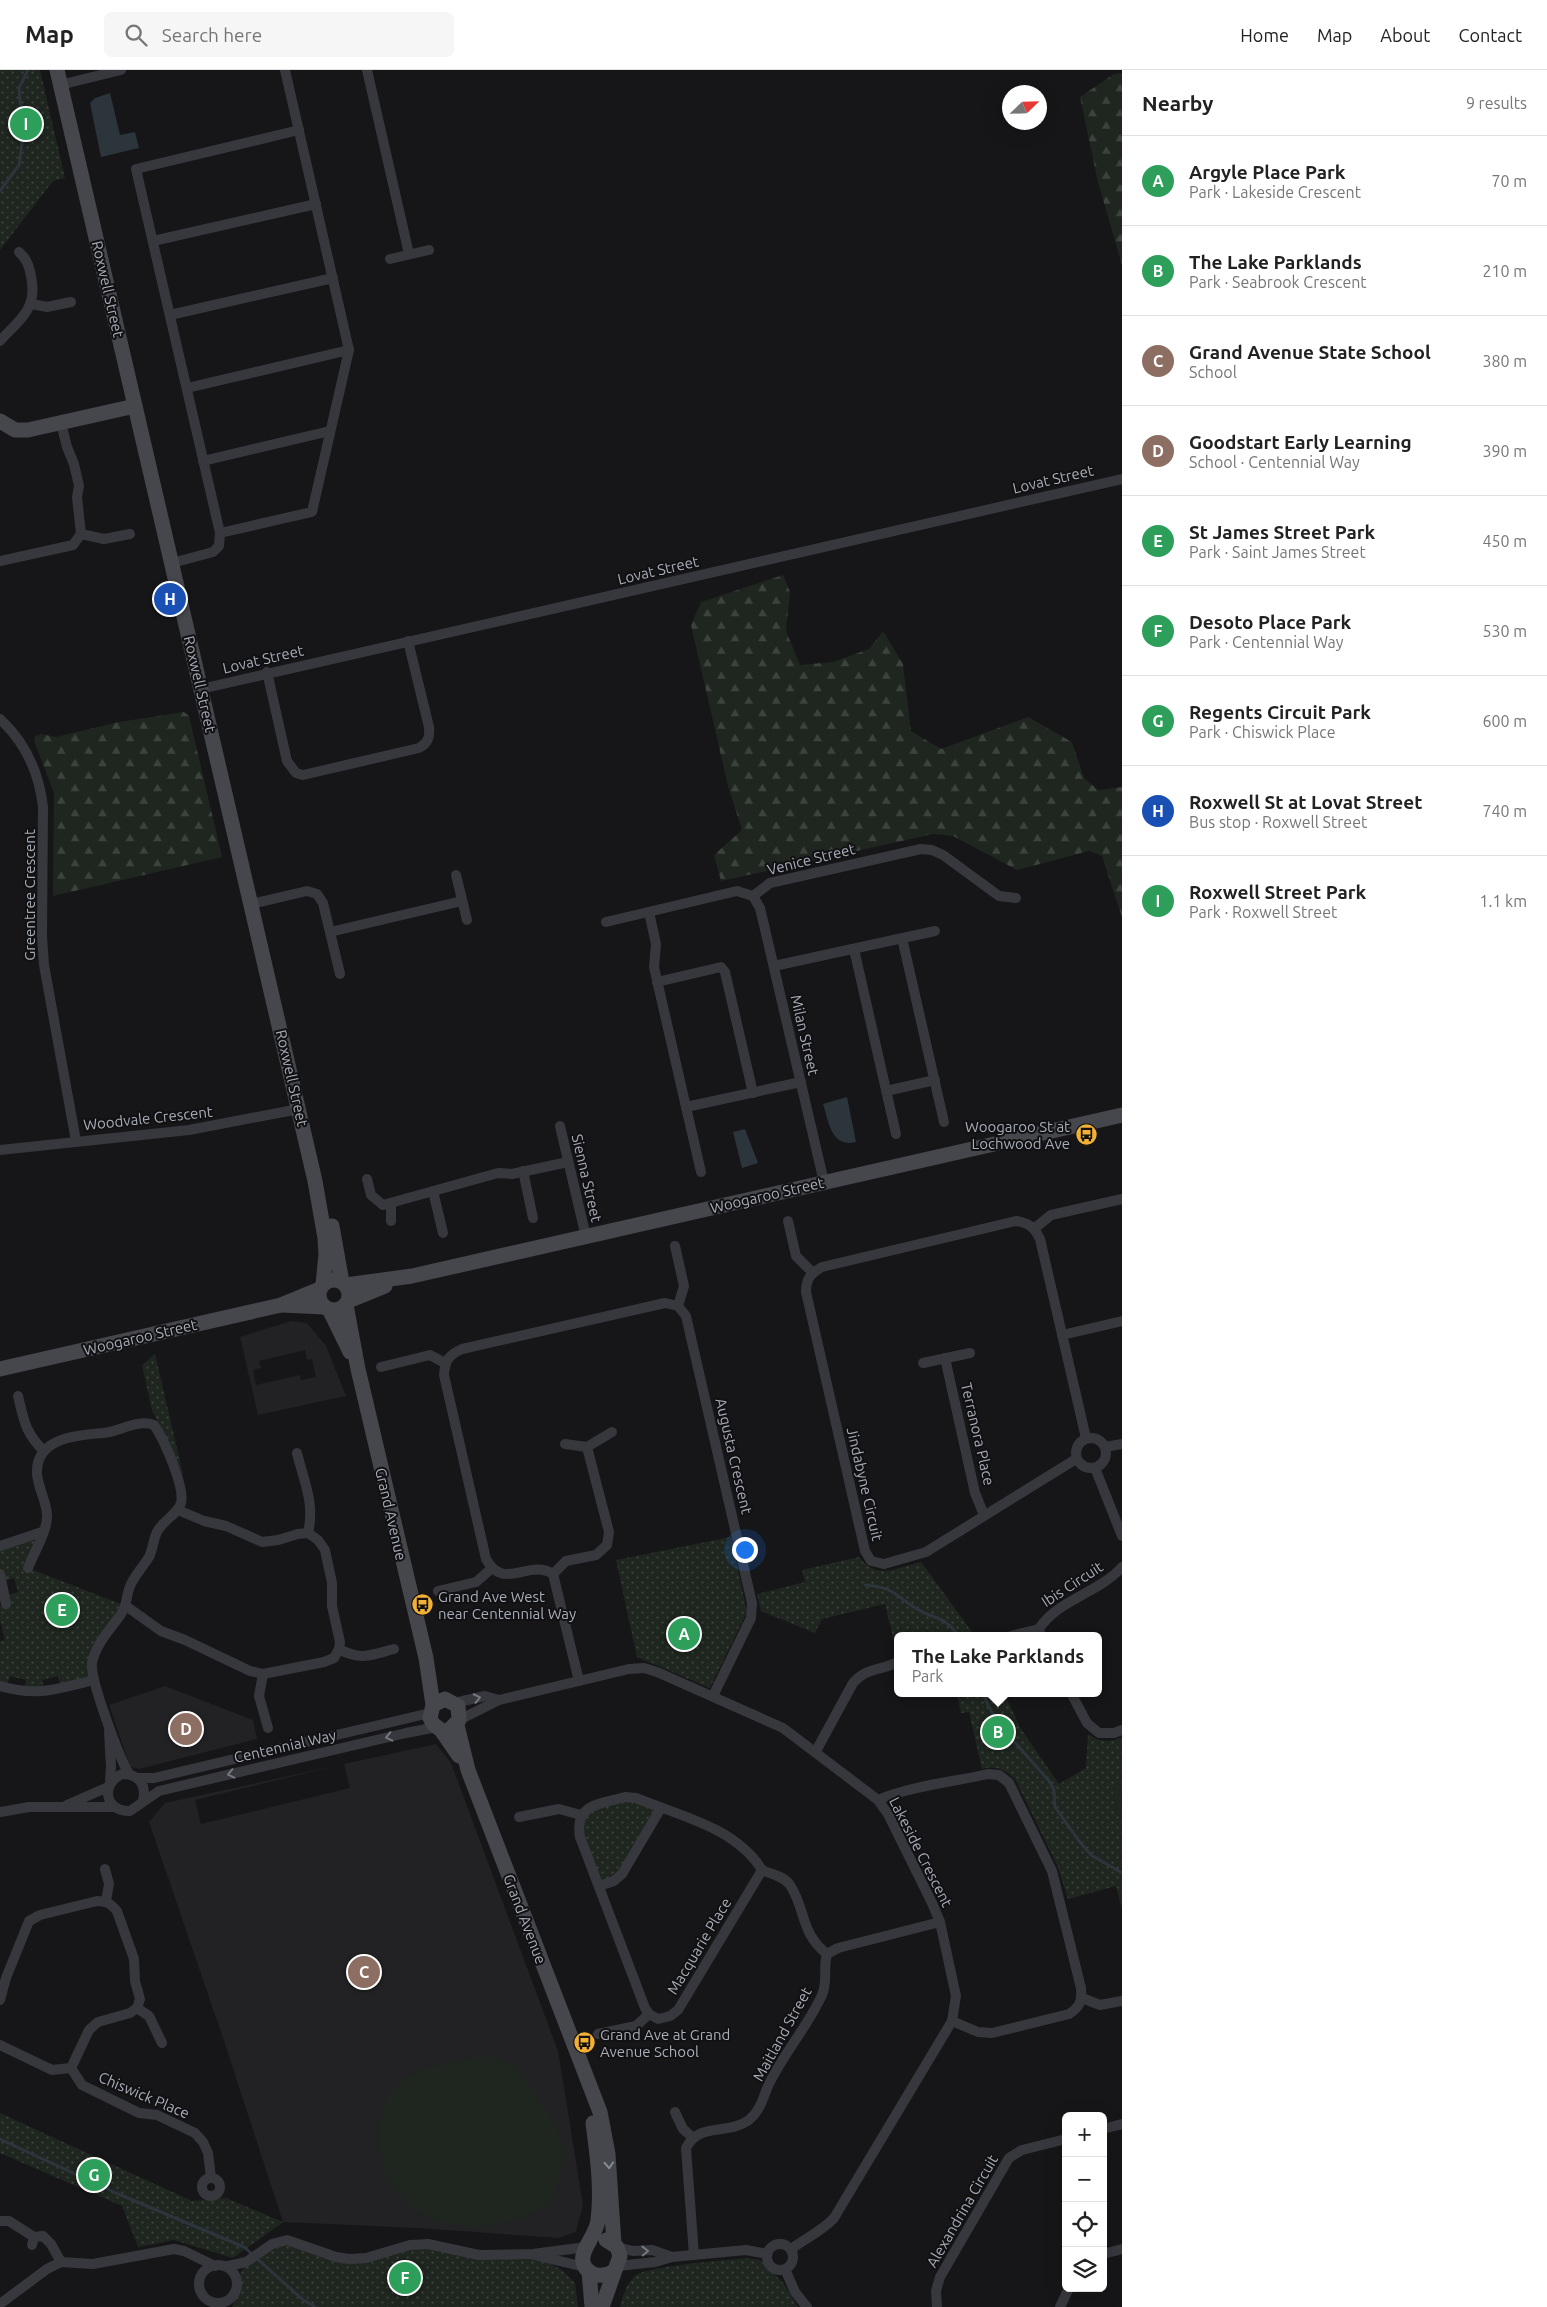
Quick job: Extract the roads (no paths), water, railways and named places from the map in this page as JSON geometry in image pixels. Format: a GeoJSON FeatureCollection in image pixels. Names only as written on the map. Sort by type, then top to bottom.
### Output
{"type":"FeatureCollection","features":[{"type":"Feature","properties":{"kind":"street"},"geometry":{"type":"LineString","coordinates":[[58,77],[121,70]]}},
{"type":"Feature","properties":{"kind":"street"},"geometry":{"type":"LineString","coordinates":[[220,532],[312,512],[350,350],[285,70]]}},
{"type":"Feature","properties":{"kind":"street"},"geometry":{"type":"LineString","coordinates":[[367,70],[409,254]]}},
{"type":"Feature","properties":{"kind":"street","name":"Roxwell Street"},"geometry":{"type":"LineString","coordinates":[[58,77],[315,1180],[326,1254],[321,1287]]}},
{"type":"Feature","properties":{"kind":"street"},"geometry":{"type":"LineString","coordinates":[[172,563],[214,552],[219,546],[220,532],[136,168],[299,130]]}},
{"type":"Feature","properties":{"kind":"street"},"geometry":{"type":"LineString","coordinates":[[153,241],[316,204]]}},
{"type":"Feature","properties":{"kind":"street"},"geometry":{"type":"LineString","coordinates":[[390,259],[429,250]]}},
{"type":"Feature","properties":{"kind":"street"},"geometry":{"type":"LineString","coordinates":[[0,341],[32,304],[34,288],[30,271],[25,257],[19,252]]}},
{"type":"Feature","properties":{"kind":"street"},"geometry":{"type":"LineString","coordinates":[[170,315],[333,278]]}},
{"type":"Feature","properties":{"kind":"street"},"geometry":{"type":"LineString","coordinates":[[32,304],[47,307],[71,302]]}},
{"type":"Feature","properties":{"kind":"street"},"geometry":{"type":"LineString","coordinates":[[187,388],[350,350]]}},
{"type":"Feature","properties":{"kind":"street"},"geometry":{"type":"LineString","coordinates":[[0,421],[16,430],[28,430],[135,406]]}},
{"type":"Feature","properties":{"kind":"street"},"geometry":{"type":"LineString","coordinates":[[0,561],[73,545],[82,534],[74,464],[67,447],[61,423]]}},
{"type":"Feature","properties":{"kind":"street"},"geometry":{"type":"LineString","coordinates":[[203,461],[330,431]]}},
{"type":"Feature","properties":{"kind":"street","name":"Lovat Street"},"geometry":{"type":"LineString","coordinates":[[201,689],[267,672],[1122,479]]}},
{"type":"Feature","properties":{"kind":"street"},"geometry":{"type":"LineString","coordinates":[[82,534],[104,539],[130,534]]}},
{"type":"Feature","properties":{"kind":"street"},"geometry":{"type":"LineString","coordinates":[[267,672],[286,761],[296,773],[303,775],[424,745],[430,735],[429,727],[408,641]]}},
{"type":"Feature","properties":{"kind":"street","name":"Greentree Crescent"},"geometry":{"type":"LineString","coordinates":[[0,719],[22,744],[34,765],[41,786],[44,807],[42,936],[45,973],[76,1141]]}},
{"type":"Feature","properties":{"kind":"street","name":"Venice Street"},"geometry":{"type":"LineString","coordinates":[[753,896],[770,883],[921,849],[932,850],[943,855],[999,896],[1016,898]]}},
{"type":"Feature","properties":{"kind":"street"},"geometry":{"type":"LineString","coordinates":[[456,875],[467,920]]}},
{"type":"Feature","properties":{"kind":"street"},"geometry":{"type":"LineString","coordinates":[[251,904],[307,890],[312,892],[322,903],[340,974]]}},
{"type":"Feature","properties":{"kind":"street"},"geometry":{"type":"LineString","coordinates":[[606,922],[737,891],[753,896]]}},
{"type":"Feature","properties":{"kind":"street","name":"Milan Street"},"geometry":{"type":"LineString","coordinates":[[753,896],[760,908],[824,1182]]}},
{"type":"Feature","properties":{"kind":"street"},"geometry":{"type":"LineString","coordinates":[[330,932],[462,901]]}},
{"type":"Feature","properties":{"kind":"street"},"geometry":{"type":"LineString","coordinates":[[649,912],[656,944],[654,967],[701,1172]]}},
{"type":"Feature","properties":{"kind":"street"},"geometry":{"type":"LineString","coordinates":[[774,966],[935,931]]}},
{"type":"Feature","properties":{"kind":"street"},"geometry":{"type":"LineString","coordinates":[[902,938],[944,1122]]}},
{"type":"Feature","properties":{"kind":"street"},"geometry":{"type":"LineString","coordinates":[[854,949],[896,1134]]}},
{"type":"Feature","properties":{"kind":"street"},"geometry":{"type":"LineString","coordinates":[[657,982],[721,968],[725,972],[752,1093]]}},
{"type":"Feature","properties":{"kind":"street"},"geometry":{"type":"LineString","coordinates":[[886,1091],[935,1080]]}},
{"type":"Feature","properties":{"kind":"street"},"geometry":{"type":"LineString","coordinates":[[686,1107],[801,1082]]}},
{"type":"Feature","properties":{"kind":"street","name":"Woodvale Crescent"},"geometry":{"type":"LineString","coordinates":[[0,1150],[189,1130],[299,1109]]}},
{"type":"Feature","properties":{"kind":"street","name":"Woogaroo Street"},"geometry":{"type":"LineString","coordinates":[[0,1369],[281,1305],[332,1280],[344,1284],[412,1276],[1122,1116]]}},
{"type":"Feature","properties":{"kind":"street","name":"Sienna Street"},"geometry":{"type":"LineString","coordinates":[[560,1126],[586,1237]]}},
{"type":"Feature","properties":{"kind":"street"},"geometry":{"type":"LineString","coordinates":[[367,1179],[371,1196],[383,1205],[498,1173],[523,1171],[568,1162]]}},
{"type":"Feature","properties":{"kind":"street"},"geometry":{"type":"LineString","coordinates":[[523,1171],[533,1218]]}},
{"type":"Feature","properties":{"kind":"street","name":"Roxwell Street"},"geometry":{"type":"LineString","coordinates":[[315,1180],[327,1208],[344,1284]]}},
{"type":"Feature","properties":{"kind":"street"},"geometry":{"type":"LineString","coordinates":[[433,1191],[443,1234]]}},
{"type":"Feature","properties":{"kind":"street"},"geometry":{"type":"LineString","coordinates":[[1035,1228],[1051,1215],[1122,1199]]}},
{"type":"Feature","properties":{"kind":"street"},"geometry":{"type":"LineString","coordinates":[[391,1204],[391,1221]]}},
{"type":"Feature","properties":{"kind":"street"},"geometry":{"type":"LineString","coordinates":[[788,1221],[796,1256],[813,1272],[822,1267],[1016,1222],[1027,1223],[1035,1228],[1040,1239],[1086,1438]]}},
{"type":"Feature","properties":{"kind":"street"},"geometry":{"type":"LineString","coordinates":[[579,1681],[552,1574],[546,1569],[536,1569],[502,1574],[491,1569],[486,1559],[444,1374],[445,1363],[452,1354],[462,1349],[666,1303],[678,1306],[684,1286],[675,1246]]}},
{"type":"Feature","properties":{"kind":"street","name":"Jindabyne Circuit"},"geometry":{"type":"LineString","coordinates":[[813,1272],[806,1282],[806,1292],[865,1552],[871,1561],[884,1564],[926,1552],[1076,1459]]}},
{"type":"Feature","properties":{"kind":"street","name":"Woogaroo Street"},"geometry":{"type":"LineString","coordinates":[[281,1305],[338,1310],[347,1303],[412,1276]]}},
{"type":"Feature","properties":{"kind":"street"},"geometry":{"type":"LineString","coordinates":[[344,1284],[347,1303]]}},
{"type":"Feature","properties":{"kind":"street"},"geometry":{"type":"LineString","coordinates":[[321,1287],[319,1299],[327,1308]]}},
{"type":"Feature","properties":{"kind":"street","name":"Grand Avenue"},"geometry":{"type":"LineString","coordinates":[[347,1303],[358,1369],[426,1658],[433,1724],[439,1729],[468,1770]]}},
{"type":"Feature","properties":{"kind":"street","name":"Augusta Crescent"},"geometry":{"type":"LineString","coordinates":[[678,1306],[686,1316],[752,1603],[751,1618],[712,1696]]}},
{"type":"Feature","properties":{"kind":"street","name":"Grand Avenue"},"geometry":{"type":"LineString","coordinates":[[327,1308],[358,1369]]}},
{"type":"Feature","properties":{"kind":"street"},"geometry":{"type":"LineString","coordinates":[[1062,1335],[1122,1322]]}},
{"type":"Feature","properties":{"kind":"street"},"geometry":{"type":"LineString","coordinates":[[923,1363],[970,1353]]}},
{"type":"Feature","properties":{"kind":"street"},"geometry":{"type":"LineString","coordinates":[[381,1367],[430,1355],[445,1363]]}},
{"type":"Feature","properties":{"kind":"street","name":"Terranora Place"},"geometry":{"type":"LineString","coordinates":[[945,1358],[975,1493],[984,1515]]}},
{"type":"Feature","properties":{"kind":"street"},"geometry":{"type":"LineString","coordinates":[[18,1396],[26,1430],[31,1440],[44,1451]]}},
{"type":"Feature","properties":{"kind":"street"},"geometry":{"type":"LineString","coordinates":[[28,1568],[42,1532],[46,1527],[46,1514],[37,1475],[38,1461],[44,1451],[50,1445],[65,1438],[106,1432],[144,1422],[154,1425],[166,1449],[181,1494],[178,1510],[164,1520],[157,1532],[150,1554],[129,1588],[126,1606],[107,1630],[93,1660],[92,1670],[109,1728],[133,1776],[144,1788],[143,1800]]}},
{"type":"Feature","properties":{"kind":"street"},"geometry":{"type":"LineString","coordinates":[[565,1444],[588,1447],[612,1432]]}},
{"type":"Feature","properties":{"kind":"street"},"geometry":{"type":"LineString","coordinates":[[1086,1438],[1097,1439],[1105,1447],[1104,1460],[1095,1468],[1084,1467],[1076,1459],[1077,1447],[1086,1438]]}},
{"type":"Feature","properties":{"kind":"street"},"geometry":{"type":"LineString","coordinates":[[1105,1447],[1122,1444]]}},
{"type":"Feature","properties":{"kind":"street"},"geometry":{"type":"LineString","coordinates":[[552,1574],[566,1561],[596,1554],[607,1545],[608,1532],[588,1447]]}},
{"type":"Feature","properties":{"kind":"street"},"geometry":{"type":"LineString","coordinates":[[297,1453],[311,1500],[312,1518],[308,1534]]}},
{"type":"Feature","properties":{"kind":"street"},"geometry":{"type":"LineString","coordinates":[[1095,1468],[1122,1536]]}},
{"type":"Feature","properties":{"kind":"street"},"geometry":{"type":"LineString","coordinates":[[126,1606],[161,1631],[250,1671],[263,1674],[324,1662],[334,1658],[339,1649],[340,1642],[325,1550],[318,1540],[308,1534],[262,1542],[226,1526],[204,1521],[178,1510]]}},
{"type":"Feature","properties":{"kind":"street"},"geometry":{"type":"LineString","coordinates":[[0,1546],[42,1532]]}},
{"type":"Feature","properties":{"kind":"street","name":"Ibis Circuit"},"geometry":{"type":"LineString","coordinates":[[1040,1632],[1045,1618],[1056,1610],[1093,1591],[1122,1566]]}},
{"type":"Feature","properties":{"kind":"street"},"geometry":{"type":"LineString","coordinates":[[438,1591],[476,1582],[491,1569]]}},
{"type":"Feature","properties":{"kind":"street"},"geometry":{"type":"LineString","coordinates":[[0,1574],[6,1604]]}},
{"type":"Feature","properties":{"kind":"street"},"geometry":{"type":"LineString","coordinates":[[339,1649],[352,1656],[362,1657],[394,1649]]}},
{"type":"Feature","properties":{"kind":"street","name":"Grand Avenue"},"geometry":{"type":"LineString","coordinates":[[426,1658],[452,1701],[460,1710],[458,1722],[468,1770],[600,2112],[608,2154],[615,2245],[620,2256],[602,2307]]}},
{"type":"Feature","properties":{"kind":"street"},"geometry":{"type":"LineString","coordinates":[[816,1751],[852,1684],[868,1670],[894,1663]]}},
{"type":"Feature","properties":{"kind":"street","name":"Lakeside Crescent"},"geometry":{"type":"LineString","coordinates":[[458,1722],[499,1700],[644,1668],[771,1721],[816,1751],[878,1800],[893,1823],[940,1922],[956,1996],[952,2021],[834,2218],[824,2229],[791,2248],[784,2244],[775,2244],[767,2254]]}},
{"type":"Feature","properties":{"kind":"street"},"geometry":{"type":"LineString","coordinates":[[263,1674],[259,1696],[268,1728]]}},
{"type":"Feature","properties":{"kind":"street"},"geometry":{"type":"LineString","coordinates":[[0,1686],[20,1692],[41,1693],[94,1680]]}},
{"type":"Feature","properties":{"kind":"street","name":"Lakeside Crescent"},"geometry":{"type":"LineString","coordinates":[[452,1701],[485,1696],[499,1700]]}},
{"type":"Feature","properties":{"kind":"street"},"geometry":{"type":"LineString","coordinates":[[1073,1697],[1087,1723],[1098,1733],[1114,1733],[1122,1730]]}},
{"type":"Feature","properties":{"kind":"street"},"geometry":{"type":"LineString","coordinates":[[432,1709],[441,1700],[452,1701]]}},
{"type":"Feature","properties":{"kind":"street","name":"Centennial Way"},"geometry":{"type":"LineString","coordinates":[[61,1807],[87,1798],[109,1785],[122,1774],[154,1778],[432,1709]]}},
{"type":"Feature","properties":{"kind":"street"},"geometry":{"type":"LineString","coordinates":[[439,1729],[447,1730],[458,1722]]}},
{"type":"Feature","properties":{"kind":"street"},"geometry":{"type":"LineString","coordinates":[[109,1728],[109,1750],[112,1767],[108,1798],[113,1806]]}},
{"type":"Feature","properties":{"kind":"street","name":"Centennial Way"},"geometry":{"type":"LineString","coordinates":[[0,1812],[29,1807],[113,1806],[118,1810],[130,1811],[135,1809],[143,1800],[159,1791],[406,1733],[439,1729]]}},
{"type":"Feature","properties":{"kind":"street"},"geometry":{"type":"LineString","coordinates":[[878,1800],[900,1790],[917,1789],[988,1774],[998,1775],[1009,1783],[1052,1871],[1082,1998],[1078,2008],[1069,2014],[992,2033],[978,2032],[952,2021]]}},
{"type":"Feature","properties":{"kind":"street"},"geometry":{"type":"LineString","coordinates":[[598,2034],[636,2026],[649,2014],[580,1837],[578,1824],[580,1815],[592,1806],[626,1797],[636,1798],[727,1834],[748,1851],[762,1870],[782,1878],[790,1885],[810,1936],[827,1954],[838,1948],[940,1922]]}},
{"type":"Feature","properties":{"kind":"street"},"geometry":{"type":"LineString","coordinates":[[599,1886],[614,1881],[622,1874],[661,1808]]}},
{"type":"Feature","properties":{"kind":"street"},"geometry":{"type":"LineString","coordinates":[[519,1817],[559,1809],[580,1815]]}},
{"type":"Feature","properties":{"kind":"street"},"geometry":{"type":"LineString","coordinates":[[105,1869],[109,1884],[106,1902]]}},
{"type":"Feature","properties":{"kind":"street","name":"Macquarie Place"},"geometry":{"type":"LineString","coordinates":[[649,2014],[658,2019],[670,2016],[678,2010],[762,1870]]}},
{"type":"Feature","properties":{"kind":"street"},"geometry":{"type":"LineString","coordinates":[[0,2000],[6,1978],[29,1921],[40,1915],[106,1902]]}},
{"type":"Feature","properties":{"kind":"street"},"geometry":{"type":"LineString","coordinates":[[0,2045],[52,2070],[71,2068],[89,2030],[98,2022],[130,2013],[137,2008],[140,1999],[135,1981],[134,1960],[117,1911],[106,1902]]}},
{"type":"Feature","properties":{"kind":"street","name":"Maitland Street"},"geometry":{"type":"LineString","coordinates":[[692,2137],[702,2132],[733,2128],[748,2120],[762,2104],[769,2085],[823,1993],[824,1963],[827,1954]]}},
{"type":"Feature","properties":{"kind":"street"},"geometry":{"type":"LineString","coordinates":[[1082,1998],[1100,2005],[1122,2001]]}},
{"type":"Feature","properties":{"kind":"street"},"geometry":{"type":"LineString","coordinates":[[137,2008],[149,2016],[162,2043]]}},
{"type":"Feature","properties":{"kind":"street","name":"Chiswick Place"},"geometry":{"type":"LineString","coordinates":[[71,2068],[82,2085],[139,2113],[156,2115],[195,2133],[203,2142],[208,2153],[211,2178]]}},
{"type":"Feature","properties":{"kind":"street","name":"Grand Avenue"},"geometry":{"type":"LineString","coordinates":[[582,2068],[593,2122],[599,2188],[598,2220],[583,2257],[587,2269],[592,2307]]}},
{"type":"Feature","properties":{"kind":"street"},"geometry":{"type":"LineString","coordinates":[[675,2112],[682,2130],[692,2137],[686,2148],[694,2255]]}},
{"type":"Feature","properties":{"kind":"street"},"geometry":{"type":"LineString","coordinates":[[1107,2128],[1122,2124]]}},
{"type":"Feature","properties":{"kind":"street","name":"Alexandrina Circuit"},"geometry":{"type":"LineString","coordinates":[[937,2307],[936,2291],[940,2277],[1009,2158],[1022,2150],[1062,2139]]}},
{"type":"Feature","properties":{"kind":"street"},"geometry":{"type":"LineString","coordinates":[[0,2220],[9,2221],[33,2241],[43,2236],[51,2244],[61,2262]]}},
{"type":"Feature","properties":{"kind":"street"},"geometry":{"type":"LineString","coordinates":[[199,2281],[205,2270],[215,2266],[228,2266],[249,2260],[265,2248],[287,2240],[336,2257],[349,2259],[366,2258],[410,2245],[428,2244],[479,2255],[533,2254],[588,2245],[603,2239],[633,2251],[652,2250],[672,2257]]}},
{"type":"Feature","properties":{"kind":"street"},"geometry":{"type":"LineString","coordinates":[[784,2270],[793,2261],[791,2248]]}},
{"type":"Feature","properties":{"kind":"street"},"geometry":{"type":"LineString","coordinates":[[0,2304],[47,2269],[61,2262],[93,2264],[174,2249],[184,2251],[215,2266]]}},
{"type":"Feature","properties":{"kind":"street"},"geometry":{"type":"LineString","coordinates":[[1107,2253],[1122,2249]]}},
{"type":"Feature","properties":{"kind":"street"},"geometry":{"type":"LineString","coordinates":[[533,2254],[556,2262],[587,2269],[602,2276],[616,2269],[672,2257],[746,2250],[767,2254],[772,2267],[784,2270],[795,2292],[807,2307]]}},
{"type":"Feature","properties":{"kind":"street"},"geometry":{"type":"LineString","coordinates":[[193,2256],[200,2291],[205,2298],[215,2303],[227,2302],[234,2294],[249,2260]]}},
{"type":"Feature","properties":{"kind":"street"},"geometry":{"type":"LineString","coordinates":[[228,2266],[237,2284]]}},
{"type":"Feature","properties":{"kind":"street"},"geometry":{"type":"LineString","coordinates":[[1060,2307],[1067,2292]]}},
{"type":"Feature","properties":{"kind":"waterway"},"geometry":{"type":"LineString","coordinates":[[0,191],[19,165],[23,136],[19,88],[28,70]]}},
{"type":"Feature","properties":{"kind":"waterway"},"geometry":{"type":"LineString","coordinates":[[865,1585],[889,1590],[924,1613],[944,1621],[956,1632]]}},
{"type":"Feature","properties":{"kind":"waterway"},"geometry":{"type":"LineString","coordinates":[[984,1697],[997,1722],[1049,1781],[1054,1790],[1055,1807],[1079,1841],[1091,1855],[1122,1873]]}},
{"type":"Feature","properties":{"kind":"waterway"},"geometry":{"type":"LineString","coordinates":[[0,2139],[116,2193],[244,2247],[302,2299],[315,2307]]}},
{"type":"Feature","properties":{"kind":"place","name":"Roxwell Street Park"},"geometry":{"type":"Point","coordinates":[26,124]}},
{"type":"Feature","properties":{"kind":"place","name":"Roxwell St at Lovat Street"},"geometry":{"type":"Point","coordinates":[170,599]}},
{"type":"Feature","properties":{"kind":"place","name":"Woogaroo St at Lochwood Ave"},"geometry":{"type":"Point","coordinates":[1086,1135]}},
{"type":"Feature","properties":{"kind":"place","name":"Grand Ave West near Centennial Way"},"geometry":{"type":"Point","coordinates":[422,1605]}},
{"type":"Feature","properties":{"kind":"place","name":"St James Street Park"},"geometry":{"type":"Point","coordinates":[62,1610]}},
{"type":"Feature","properties":{"kind":"place","name":"Argyle Place Park"},"geometry":{"type":"Point","coordinates":[684,1634]}},
{"type":"Feature","properties":{"kind":"place","name":"Goodstart Early Learning"},"geometry":{"type":"Point","coordinates":[186,1729]}},
{"type":"Feature","properties":{"kind":"place","name":"The Lake Parklands"},"geometry":{"type":"Point","coordinates":[998,1732]}},
{"type":"Feature","properties":{"kind":"place","name":"Grand Avenue State School"},"geometry":{"type":"Point","coordinates":[364,1972]}},
{"type":"Feature","properties":{"kind":"place","name":"Grand Ave at Grand Avenue School"},"geometry":{"type":"Point","coordinates":[584,2043]}},
{"type":"Feature","properties":{"kind":"place","name":"Regents Circuit Park"},"geometry":{"type":"Point","coordinates":[94,2175]}},
{"type":"Feature","properties":{"kind":"place","name":"Desoto Place Park"},"geometry":{"type":"Point","coordinates":[405,2278]}}]}
